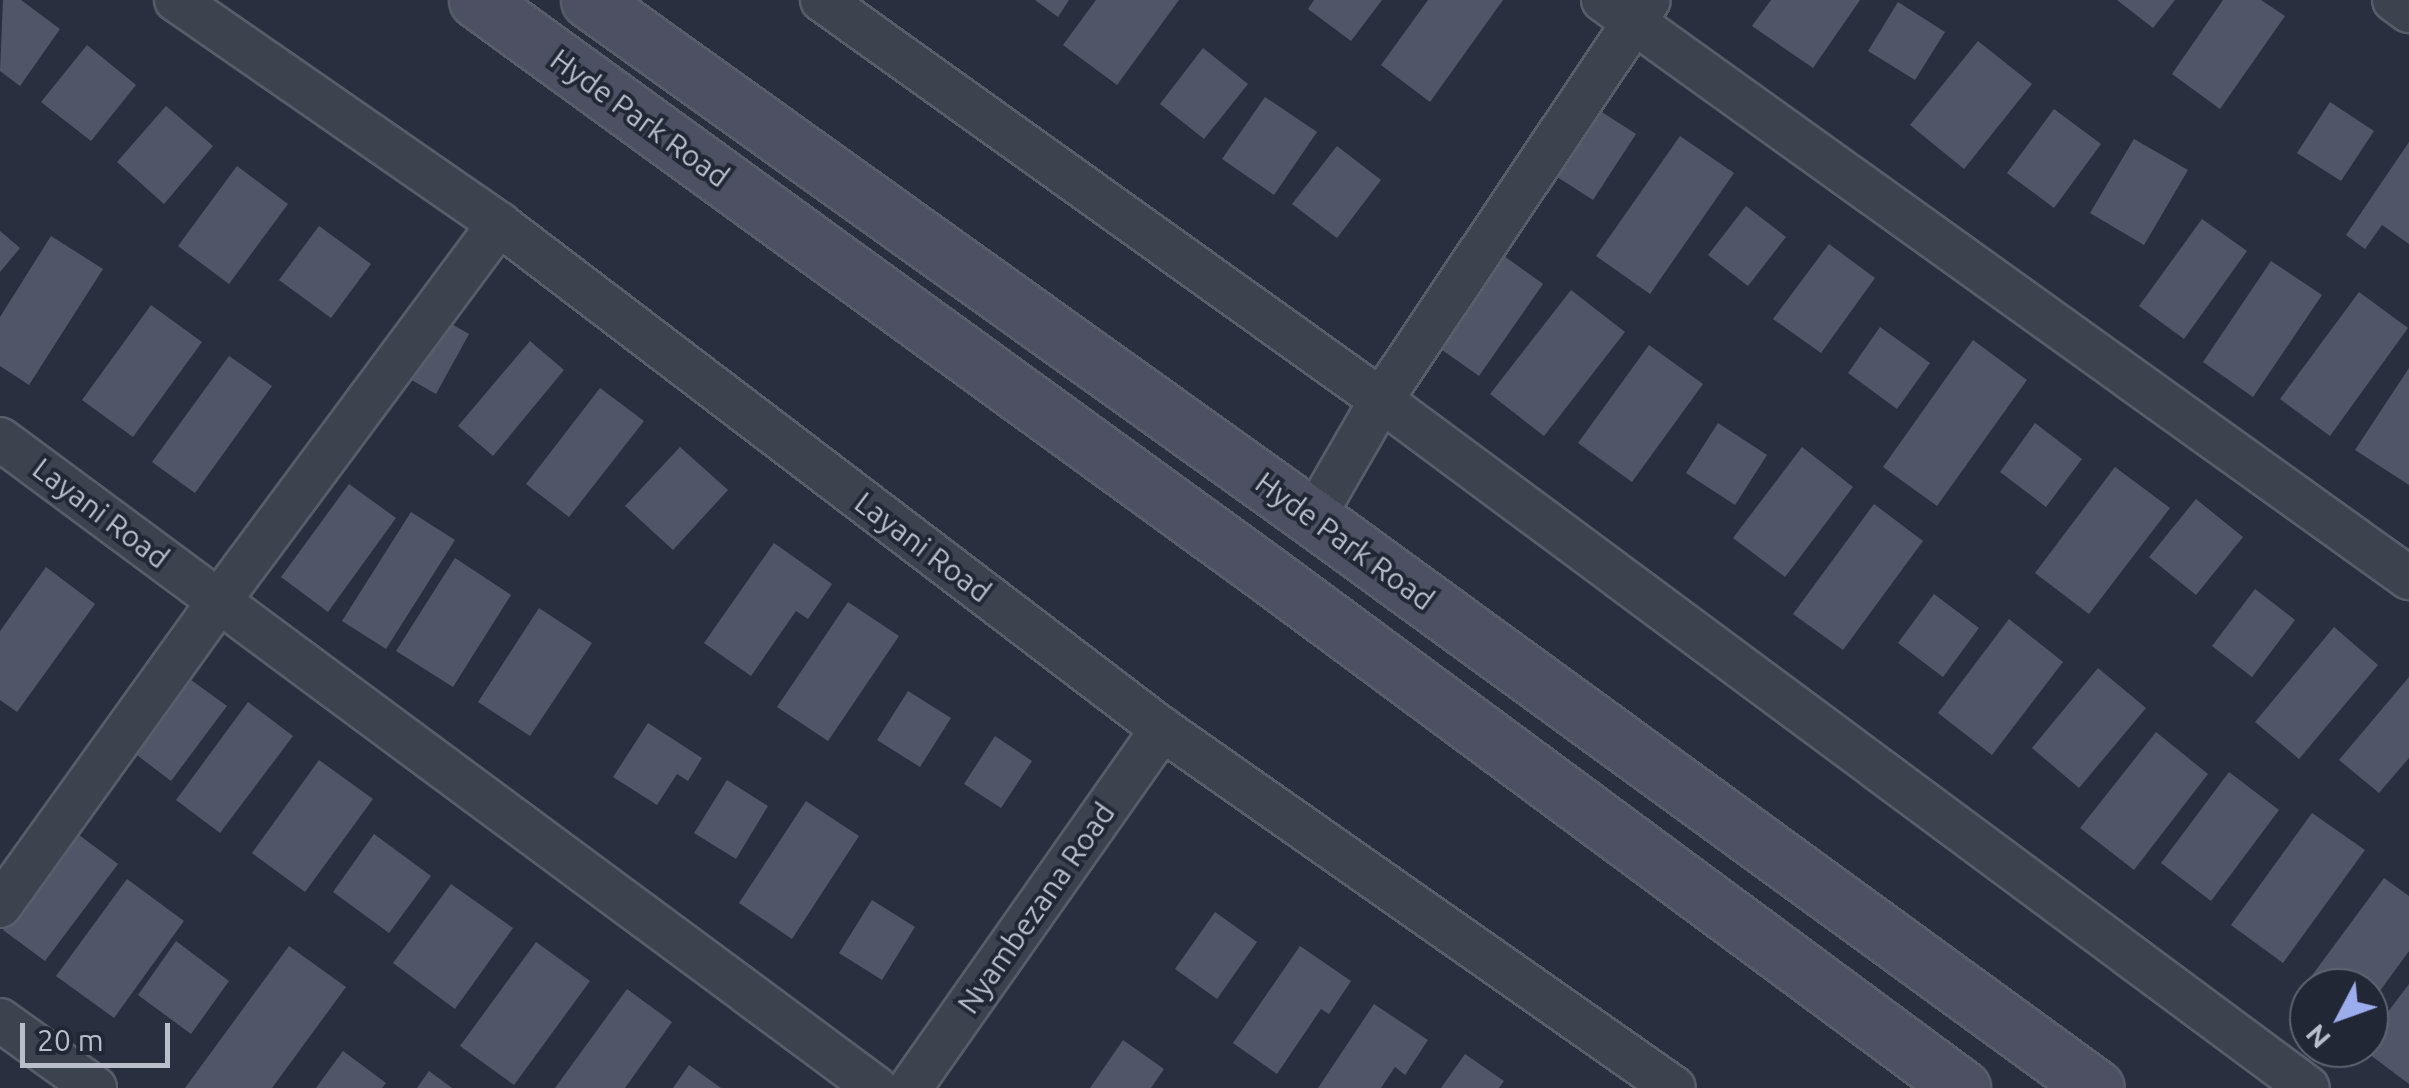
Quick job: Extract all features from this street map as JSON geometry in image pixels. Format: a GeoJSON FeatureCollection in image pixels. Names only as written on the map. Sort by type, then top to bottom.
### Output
{"type":"FeatureCollection","features":[{"type":"Feature","properties":{"kind":"street","name":"Layani Road"},"geometry":{"type":"LineString","coordinates":[[176,0],[498,224],[1162,729],[1674,1088]]}},
{"type":"Feature","properties":{"kind":"street","name":"Hyde Park Road"},"geometry":{"type":"LineString","coordinates":[[478,0],[1266,573],[1962,1088]]}},
{"type":"Feature","properties":{"kind":"street","name":"Hyde Park Road"},"geometry":{"type":"LineString","coordinates":[[589,0],[1313,518],[2096,1088]]}},
{"type":"Feature","properties":{"kind":"street"},"geometry":{"type":"LineString","coordinates":[[822,0],[1381,400],[2308,1088]]}},
{"type":"Feature","properties":{"kind":"street"},"geometry":{"type":"LineString","coordinates":[[2394,0],[2409,11]]}},
{"type":"Feature","properties":{"kind":"street"},"geometry":{"type":"LineString","coordinates":[[1313,518],[1381,400],[1629,7],[2409,578]]}},
{"type":"Feature","properties":{"kind":"street"},"geometry":{"type":"LineString","coordinates":[[0,906],[218,601],[498,224]]}},
{"type":"Feature","properties":{"kind":"street","name":"Layani Road"},"geometry":{"type":"LineString","coordinates":[[0,439],[876,1088]]}},
{"type":"Feature","properties":{"kind":"street","name":"Nyambezana Road"},"geometry":{"type":"LineString","coordinates":[[910,1088],[1162,729]]}},
{"type":"Feature","properties":{"kind":"street"},"geometry":{"type":"LineString","coordinates":[[0,1020],[95,1088]]}},
{"type":"Feature","properties":{"kind":"building"},"geometry":{"type":"Polygon","coordinates":[[[3,0],[21,0],[60,29],[20,86],[0,71],[3,0]]]}},
{"type":"Feature","properties":{"kind":"building"},"geometry":{"type":"Polygon","coordinates":[[[1035,0],[1069,0],[1058,17],[1035,0]]]}},
{"type":"Feature","properties":{"kind":"building"},"geometry":{"type":"Polygon","coordinates":[[[1096,0],[1179,0],[1117,85],[1063,45],[1096,0]]]}},
{"type":"Feature","properties":{"kind":"building"},"geometry":{"type":"Polygon","coordinates":[[[1314,0],[1382,0],[1351,41],[1308,9],[1314,0]]]}},
{"type":"Feature","properties":{"kind":"building"},"geometry":{"type":"Polygon","coordinates":[[[1428,0],[1503,0],[1430,102],[1381,65],[1428,0]]]}},
{"type":"Feature","properties":{"kind":"building"},"geometry":{"type":"Polygon","coordinates":[[[1771,0],[1860,0],[1813,68],[1752,26],[1771,0]]]}},
{"type":"Feature","properties":{"kind":"building"},"geometry":{"type":"Polygon","coordinates":[[[2117,0],[2175,0],[2153,28],[2117,0]]]}},
{"type":"Feature","properties":{"kind":"building"},"geometry":{"type":"Polygon","coordinates":[[[2223,0],[2261,0],[2285,16],[2220,109],[2172,74],[2223,0]]]}},
{"type":"Feature","properties":{"kind":"building"},"geometry":{"type":"Polygon","coordinates":[[[1898,2],[1945,32],[1915,80],[1868,51],[1898,2]]]}},
{"type":"Feature","properties":{"kind":"building"},"geometry":{"type":"Polygon","coordinates":[[[1978,41],[2032,84],[1964,169],[1910,125],[1978,41]]]}},
{"type":"Feature","properties":{"kind":"building"},"geometry":{"type":"Polygon","coordinates":[[[87,45],[136,85],[91,141],[41,102],[87,45]]]}},
{"type":"Feature","properties":{"kind":"building"},"geometry":{"type":"Polygon","coordinates":[[[1203,48],[1248,84],[1204,139],[1160,104],[1203,48]]]}},
{"type":"Feature","properties":{"kind":"building"},"geometry":{"type":"Polygon","coordinates":[[[1265,97],[1317,132],[1274,195],[1222,159],[1265,97]]]}},
{"type":"Feature","properties":{"kind":"building"},"geometry":{"type":"Polygon","coordinates":[[[2330,102],[2374,131],[2341,181],[2297,153],[2330,102]]]}},
{"type":"Feature","properties":{"kind":"building"},"geometry":{"type":"Polygon","coordinates":[[[166,106],[213,146],[164,204],[117,162],[166,106]]]}},
{"type":"Feature","properties":{"kind":"building"},"geometry":{"type":"Polygon","coordinates":[[[1597,109],[1636,134],[1593,200],[1554,175],[1597,109]]]}},
{"type":"Feature","properties":{"kind":"building"},"geometry":{"type":"Polygon","coordinates":[[[2054,109],[2101,144],[2054,208],[2007,173],[2054,109]]]}},
{"type":"Feature","properties":{"kind":"building"},"geometry":{"type":"Polygon","coordinates":[[[1680,136],[1734,173],[1650,294],[1596,256],[1680,136]]]}},
{"type":"Feature","properties":{"kind":"building"},"geometry":{"type":"Polygon","coordinates":[[[2134,139],[2188,170],[2144,245],[2090,213],[2134,139]]]}},
{"type":"Feature","properties":{"kind":"building"},"geometry":{"type":"Polygon","coordinates":[[[2409,142],[2409,244],[2382,225],[2365,249],[2346,235],[2409,142]]]}},
{"type":"Feature","properties":{"kind":"building"},"geometry":{"type":"Polygon","coordinates":[[[1337,146],[1381,180],[1337,238],[1292,204],[1337,146]]]}},
{"type":"Feature","properties":{"kind":"building"},"geometry":{"type":"Polygon","coordinates":[[[237,166],[288,204],[229,284],[178,246],[237,166]]]}},
{"type":"Feature","properties":{"kind":"building"},"geometry":{"type":"Polygon","coordinates":[[[1746,206],[1786,237],[1748,286],[1708,255],[1746,206]]]}},
{"type":"Feature","properties":{"kind":"building"},"geometry":{"type":"Polygon","coordinates":[[[2202,219],[2247,251],[2184,339],[2139,306],[2202,219]]]}},
{"type":"Feature","properties":{"kind":"building"},"geometry":{"type":"Polygon","coordinates":[[[319,226],[371,264],[331,318],[279,280],[319,226]]]}},
{"type":"Feature","properties":{"kind":"building"},"geometry":{"type":"Polygon","coordinates":[[[0,231],[20,248],[0,272],[0,231]]]}},
{"type":"Feature","properties":{"kind":"building"},"geometry":{"type":"Polygon","coordinates":[[[51,236],[103,269],[29,385],[0,366],[0,317],[51,236]]]}},
{"type":"Feature","properties":{"kind":"building"},"geometry":{"type":"Polygon","coordinates":[[[1829,244],[1875,278],[1821,353],[1773,319],[1829,244]]]}},
{"type":"Feature","properties":{"kind":"building"},"geometry":{"type":"Polygon","coordinates":[[[1493,248],[1543,284],[1479,376],[1428,340],[1493,248]]]}},
{"type":"Feature","properties":{"kind":"building"},"geometry":{"type":"Polygon","coordinates":[[[2271,261],[2322,295],[2253,397],[2203,362],[2271,261]]]}},
{"type":"Feature","properties":{"kind":"building"},"geometry":{"type":"Polygon","coordinates":[[[1571,290],[1625,332],[1544,436],[1490,394],[1571,290]]]}},
{"type":"Feature","properties":{"kind":"building"},"geometry":{"type":"Polygon","coordinates":[[[2359,292],[2408,328],[2330,436],[2280,399],[2359,292]]]}},
{"type":"Feature","properties":{"kind":"building"},"geometry":{"type":"Polygon","coordinates":[[[151,305],[202,342],[133,437],[82,400],[151,305]]]}},
{"type":"Feature","properties":{"kind":"building"},"geometry":{"type":"Polygon","coordinates":[[[434,314],[469,334],[436,394],[401,374],[434,314]]]}},
{"type":"Feature","properties":{"kind":"building"},"geometry":{"type":"Polygon","coordinates":[[[1880,327],[1930,363],[1897,409],[1848,373],[1880,327]]]}},
{"type":"Feature","properties":{"kind":"building"},"geometry":{"type":"Polygon","coordinates":[[[1973,340],[2027,380],[1937,506],[1883,467],[1973,340]]]}},
{"type":"Feature","properties":{"kind":"building"},"geometry":{"type":"Polygon","coordinates":[[[530,341],[564,370],[493,456],[458,426],[530,341]]]}},
{"type":"Feature","properties":{"kind":"building"},"geometry":{"type":"Polygon","coordinates":[[[1649,345],[1703,384],[1632,482],[1578,443],[1649,345]]]}},
{"type":"Feature","properties":{"kind":"building"},"geometry":{"type":"Polygon","coordinates":[[[229,356],[272,386],[195,493],[152,462],[229,356]]]}},
{"type":"Feature","properties":{"kind":"building"},"geometry":{"type":"Polygon","coordinates":[[[2409,368],[2409,485],[2355,450],[2409,368]]]}},
{"type":"Feature","properties":{"kind":"building"},"geometry":{"type":"Polygon","coordinates":[[[600,388],[644,421],[569,517],[526,484],[600,388]]]}},
{"type":"Feature","properties":{"kind":"building"},"geometry":{"type":"Polygon","coordinates":[[[1718,423],[1767,455],[1735,505],[1686,473],[1718,423]]]}},
{"type":"Feature","properties":{"kind":"building"},"geometry":{"type":"Polygon","coordinates":[[[2035,423],[2082,459],[2046,507],[2000,472],[2035,423]]]}},
{"type":"Feature","properties":{"kind":"building"},"geometry":{"type":"Polygon","coordinates":[[[680,447],[728,490],[673,550],[625,506],[680,447]]]}},
{"type":"Feature","properties":{"kind":"building"},"geometry":{"type":"Polygon","coordinates":[[[1802,447],[1853,487],[1785,577],[1733,538],[1802,447]]]}},
{"type":"Feature","properties":{"kind":"building"},"geometry":{"type":"Polygon","coordinates":[[[2115,467],[2170,508],[2089,614],[2035,573],[2115,467]]]}},
{"type":"Feature","properties":{"kind":"building"},"geometry":{"type":"Polygon","coordinates":[[[349,484],[396,518],[328,612],[281,577],[349,484]]]}},
{"type":"Feature","properties":{"kind":"building"},"geometry":{"type":"Polygon","coordinates":[[[2196,499],[2243,537],[2196,595],[2149,557],[2196,499]]]}},
{"type":"Feature","properties":{"kind":"building"},"geometry":{"type":"Polygon","coordinates":[[[1874,504],[1923,541],[1843,650],[1793,614],[1874,504]]]}},
{"type":"Feature","properties":{"kind":"building"},"geometry":{"type":"Polygon","coordinates":[[[411,512],[455,540],[386,649],[342,621],[411,512]]]}},
{"type":"Feature","properties":{"kind":"building"},"geometry":{"type":"Polygon","coordinates":[[[774,543],[832,584],[808,619],[796,611],[751,676],[704,643],[774,543]]]}},
{"type":"Feature","properties":{"kind":"building"},"geometry":{"type":"Polygon","coordinates":[[[455,558],[511,595],[453,687],[396,651],[455,558]]]}},
{"type":"Feature","properties":{"kind":"building"},"geometry":{"type":"Polygon","coordinates":[[[46,567],[95,604],[17,712],[0,700],[0,631],[46,567]]]}},
{"type":"Feature","properties":{"kind":"building"},"geometry":{"type":"Polygon","coordinates":[[[2255,589],[2295,620],[2252,677],[2212,646],[2255,589]]]}},
{"type":"Feature","properties":{"kind":"building"},"geometry":{"type":"Polygon","coordinates":[[[1934,594],[1979,628],[1943,677],[1898,643],[1934,594]]]}},
{"type":"Feature","properties":{"kind":"building"},"geometry":{"type":"Polygon","coordinates":[[[848,602],[899,636],[828,741],[777,707],[848,602]]]}},
{"type":"Feature","properties":{"kind":"building"},"geometry":{"type":"Polygon","coordinates":[[[539,608],[592,643],[530,736],[478,702],[539,608]]]}},
{"type":"Feature","properties":{"kind":"building"},"geometry":{"type":"Polygon","coordinates":[[[2009,619],[2063,662],[1992,755],[1938,713],[2009,619]]]}},
{"type":"Feature","properties":{"kind":"building"},"geometry":{"type":"Polygon","coordinates":[[[2334,627],[2378,665],[2299,759],[2255,722],[2334,627]]]}},
{"type":"Feature","properties":{"kind":"building"},"geometry":{"type":"Polygon","coordinates":[[[2098,668],[2146,708],[2079,788],[2032,748],[2098,668]]]}},
{"type":"Feature","properties":{"kind":"building"},"geometry":{"type":"Polygon","coordinates":[[[180,672],[227,706],[171,781],[125,746],[180,672]]]}},
{"type":"Feature","properties":{"kind":"building"},"geometry":{"type":"Polygon","coordinates":[[[2409,677],[2409,758],[2379,793],[2339,760],[2409,677]]]}},
{"type":"Feature","properties":{"kind":"building"},"geometry":{"type":"Polygon","coordinates":[[[908,691],[951,718],[920,767],[877,740],[908,691]]]}},
{"type":"Feature","properties":{"kind":"building"},"geometry":{"type":"Polygon","coordinates":[[[248,702],[293,736],[220,833],[176,800],[248,702]]]}},
{"type":"Feature","properties":{"kind":"building"},"geometry":{"type":"Polygon","coordinates":[[[648,723],[702,758],[688,781],[677,774],[657,805],[613,777],[648,723]]]}},
{"type":"Feature","properties":{"kind":"building"},"geometry":{"type":"Polygon","coordinates":[[[2156,732],[2208,774],[2134,870],[2080,828],[2156,732]]]}},
{"type":"Feature","properties":{"kind":"building"},"geometry":{"type":"Polygon","coordinates":[[[995,736],[1032,761],[1001,808],[964,784],[995,736]]]}},
{"type":"Feature","properties":{"kind":"building"},"geometry":{"type":"Polygon","coordinates":[[[319,760],[373,799],[305,892],[252,853],[319,760]]]}},
{"type":"Feature","properties":{"kind":"building"},"geometry":{"type":"Polygon","coordinates":[[[2229,772],[2279,810],[2211,901],[2161,863],[2229,772]]]}},
{"type":"Feature","properties":{"kind":"building"},"geometry":{"type":"Polygon","coordinates":[[[727,780],[768,806],[736,859],[694,833],[727,780]]]}},
{"type":"Feature","properties":{"kind":"building"},"geometry":{"type":"Polygon","coordinates":[[[806,801],[859,836],[792,939],[739,903],[806,801]]]}},
{"type":"Feature","properties":{"kind":"building"},"geometry":{"type":"Polygon","coordinates":[[[2312,813],[2365,850],[2283,963],[2231,925],[2312,813]]]}},
{"type":"Feature","properties":{"kind":"building"},"geometry":{"type":"Polygon","coordinates":[[[75,832],[118,864],[45,961],[3,930],[75,832]]]}},
{"type":"Feature","properties":{"kind":"building"},"geometry":{"type":"Polygon","coordinates":[[[374,834],[431,876],[389,933],[333,892],[374,834]]]}},
{"type":"Feature","properties":{"kind":"building"},"geometry":{"type":"Polygon","coordinates":[[[2384,878],[2409,896],[2409,951],[2389,978],[2389,968],[2317,968],[2384,878]]]}},
{"type":"Feature","properties":{"kind":"building"},"geometry":{"type":"Polygon","coordinates":[[[127,879],[184,921],[114,1018],[56,976],[127,879]]]}},
{"type":"Feature","properties":{"kind":"building"},"geometry":{"type":"Polygon","coordinates":[[[451,884],[513,928],[455,1009],[393,963],[451,884]]]}},
{"type":"Feature","properties":{"kind":"building"},"geometry":{"type":"Polygon","coordinates":[[[872,900],[915,927],[882,980],[839,953],[872,900]]]}},
{"type":"Feature","properties":{"kind":"building"},"geometry":{"type":"Polygon","coordinates":[[[1215,912],[1257,942],[1217,999],[1175,969],[1215,912]]]}},
{"type":"Feature","properties":{"kind":"building"},"geometry":{"type":"Polygon","coordinates":[[[176,941],[229,981],[191,1034],[138,995],[176,941]]]}},
{"type":"Feature","properties":{"kind":"building"},"geometry":{"type":"Polygon","coordinates":[[[536,942],[590,981],[514,1085],[460,1046],[536,942]]]}},
{"type":"Feature","properties":{"kind":"building"},"geometry":{"type":"Polygon","coordinates":[[[289,946],[346,987],[272,1088],[185,1088],[289,946]]]}},
{"type":"Feature","properties":{"kind":"building"},"geometry":{"type":"Polygon","coordinates":[[[1300,946],[1351,981],[1329,1014],[1321,1009],[1277,1074],[1233,1043],[1300,946]]]}},
{"type":"Feature","properties":{"kind":"building"},"geometry":{"type":"Polygon","coordinates":[[[2409,984],[2409,1084],[2388,1068],[2389,1010],[2409,984]]]}},
{"type":"Feature","properties":{"kind":"building"},"geometry":{"type":"Polygon","coordinates":[[[627,989],[672,1022],[625,1088],[555,1088],[627,989]]]}},
{"type":"Feature","properties":{"kind":"building"},"geometry":{"type":"Polygon","coordinates":[[[1374,1004],[1428,1040],[1405,1075],[1395,1067],[1381,1088],[1318,1088],[1374,1004]]]}},
{"type":"Feature","properties":{"kind":"building"},"geometry":{"type":"Polygon","coordinates":[[[1123,1040],[1164,1069],[1151,1088],[1090,1088],[1123,1040]]]}},
{"type":"Feature","properties":{"kind":"building"},"geometry":{"type":"Polygon","coordinates":[[[343,1051],[386,1083],[382,1088],[316,1088],[343,1051]]]}},
{"type":"Feature","properties":{"kind":"building"},"geometry":{"type":"Polygon","coordinates":[[[1465,1054],[1504,1081],[1499,1088],[1441,1088],[1465,1054]]]}},
{"type":"Feature","properties":{"kind":"building"},"geometry":{"type":"Polygon","coordinates":[[[689,1065],[721,1088],[673,1088],[689,1065]]]}},
{"type":"Feature","properties":{"kind":"building"},"geometry":{"type":"Polygon","coordinates":[[[429,1071],[452,1088],[417,1088],[429,1071]]]}}]}
